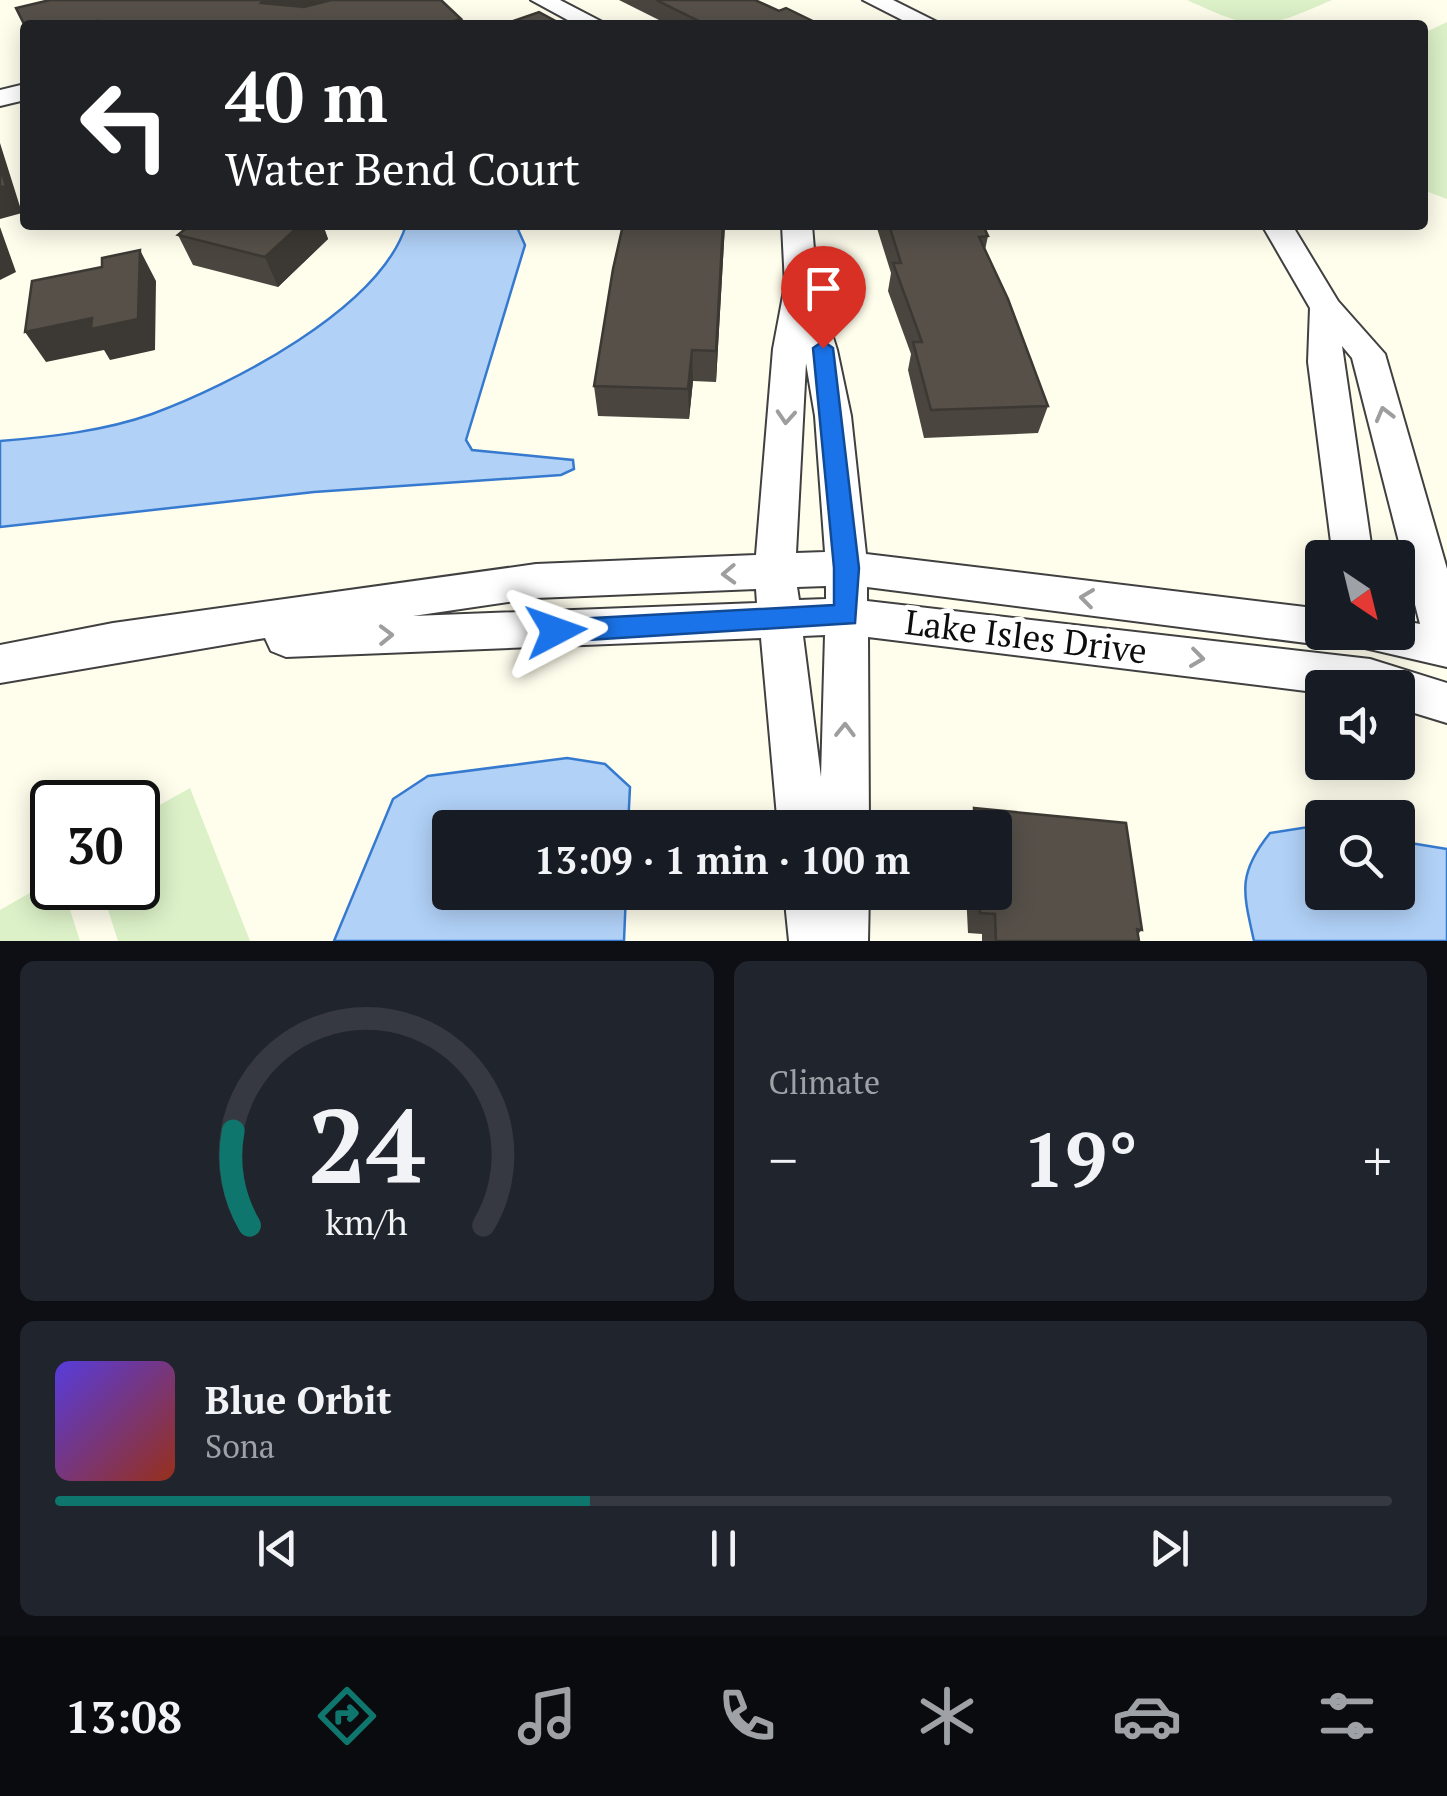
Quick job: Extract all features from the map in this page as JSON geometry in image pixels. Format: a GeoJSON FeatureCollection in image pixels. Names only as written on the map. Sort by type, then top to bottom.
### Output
{"type":"FeatureCollection","features":[{"type":"Feature","properties":{"kind":"street"},"geometry":{"type":"LineString","coordinates":[[542,0],[585,20]]}},
{"type":"Feature","properties":{"kind":"street"},"geometry":{"type":"LineString","coordinates":[[874,0],[920,20]]}},
{"type":"Feature","properties":{"kind":"street"},"geometry":{"type":"LineString","coordinates":[[797,230],[801,286],[790,349],[778,595],[801,810]]}},
{"type":"Feature","properties":{"kind":"street"},"geometry":{"type":"LineString","coordinates":[[1281,230],[1326,308],[1368,354],[1447,646],[1415,640]]}},
{"type":"Feature","properties":{"kind":"street"},"geometry":{"type":"LineString","coordinates":[[801,286],[823,348],[847,568],[844,810]]}},
{"type":"Feature","properties":{"kind":"street"},"geometry":{"type":"LineString","coordinates":[[1326,308],[1325,362],[1350,540]]}},
{"type":"Feature","properties":{"kind":"street","name":"Lake Isles Drive"},"geometry":{"type":"LineString","coordinates":[[0,664],[113,642],[556,631],[778,595],[847,568],[1305,625]]}},
{"type":"Feature","properties":{"kind":"street","name":"Lake Isles Drive"},"geometry":{"type":"LineString","coordinates":[[778,595],[846,616],[1305,672]]}},
{"type":"Feature","properties":{"kind":"street","name":"Lake Isles Drive"},"geometry":{"type":"LineString","coordinates":[[1415,693],[1447,702]]}},
{"type":"Feature","properties":{"kind":"street"},"geometry":{"type":"LineString","coordinates":[[812,910],[815,941]]}},
{"type":"Feature","properties":{"kind":"street"},"geometry":{"type":"LineString","coordinates":[[842,941],[843,910]]}},
{"type":"Feature","properties":{"kind":"green space"},"geometry":{"type":"Polygon","coordinates":[[[1187,0],[1332,0],[1281,20],[1229,18],[1187,0]]]}},
{"type":"Feature","properties":{"kind":"green space"},"geometry":{"type":"Polygon","coordinates":[[[1447,22],[1447,199],[1428,192],[1428,31],[1447,22]]]}},
{"type":"Feature","properties":{"kind":"green space"},"geometry":{"type":"Polygon","coordinates":[[[190,788],[250,941],[118,941],[108,910],[160,910],[160,805],[190,788]]]}},
{"type":"Feature","properties":{"kind":"green space"},"geometry":{"type":"Polygon","coordinates":[[[30,893],[30,910],[70,910],[80,941],[0,941],[0,910],[30,893]]]}},
{"type":"Feature","properties":{"kind":"water"},"geometry":{"type":"Polygon","coordinates":[[[404,230],[518,230],[525,245],[466,440],[472,450],[573,460],[574,469],[561,475],[314,492],[0,527],[0,441],[115,425],[152,414],[221,384],[335,314],[391,256],[404,230]]]}},
{"type":"Feature","properties":{"kind":"water"},"geometry":{"type":"Polygon","coordinates":[[[567,758],[605,764],[630,787],[629,810],[432,810],[432,910],[625,910],[624,941],[334,941],[393,799],[428,776],[567,758]]]}},
{"type":"Feature","properties":{"kind":"water"},"geometry":{"type":"Polygon","coordinates":[[[1305,828],[1305,910],[1415,910],[1415,844],[1447,849],[1447,941],[1254,941],[1246,884],[1252,860],[1270,833],[1305,828]]]}},
{"type":"Feature","properties":{"kind":"building"},"geometry":{"type":"Polygon","coordinates":[[[50,0],[263,0],[261,3],[304,7],[331,0],[441,0],[461,19],[22,20],[16,8],[50,0]]]}},
{"type":"Feature","properties":{"kind":"building"},"geometry":{"type":"Polygon","coordinates":[[[656,0],[755,0],[811,20],[697,20],[656,0]]]}},
{"type":"Feature","properties":{"kind":"building"},"geometry":{"type":"Polygon","coordinates":[[[539,12],[554,20],[516,20],[539,12]]]}},
{"type":"Feature","properties":{"kind":"building"},"geometry":{"type":"Polygon","coordinates":[[[184,230],[295,230],[265,257],[178,235],[184,230]]]}},
{"type":"Feature","properties":{"kind":"building"},"geometry":{"type":"Polygon","coordinates":[[[622,230],[723,230],[716,351],[692,350],[688,389],[594,386],[622,230]]]}},
{"type":"Feature","properties":{"kind":"building"},"geometry":{"type":"Polygon","coordinates":[[[891,230],[985,230],[988,236],[979,237],[1008,299],[1048,406],[931,410],[913,342],[922,342],[893,263],[901,263],[891,230]]]}},
{"type":"Feature","properties":{"kind":"building"},"geometry":{"type":"Polygon","coordinates":[[[140,250],[138,319],[91,329],[92,318],[25,332],[32,281],[102,267],[102,258],[140,250]]]}},
{"type":"Feature","properties":{"kind":"building"},"geometry":{"type":"Polygon","coordinates":[[[1012,812],[1126,823],[1142,930],[1137,929],[1139,941],[996,941],[995,914],[980,910],[1012,910],[1012,812]]]}},
{"type":"Feature","properties":{"kind":"route"},"geometry":{"type":"LineString","coordinates":[[556,631],[780,616],[846,616],[847,568],[823,348]]}}]}
